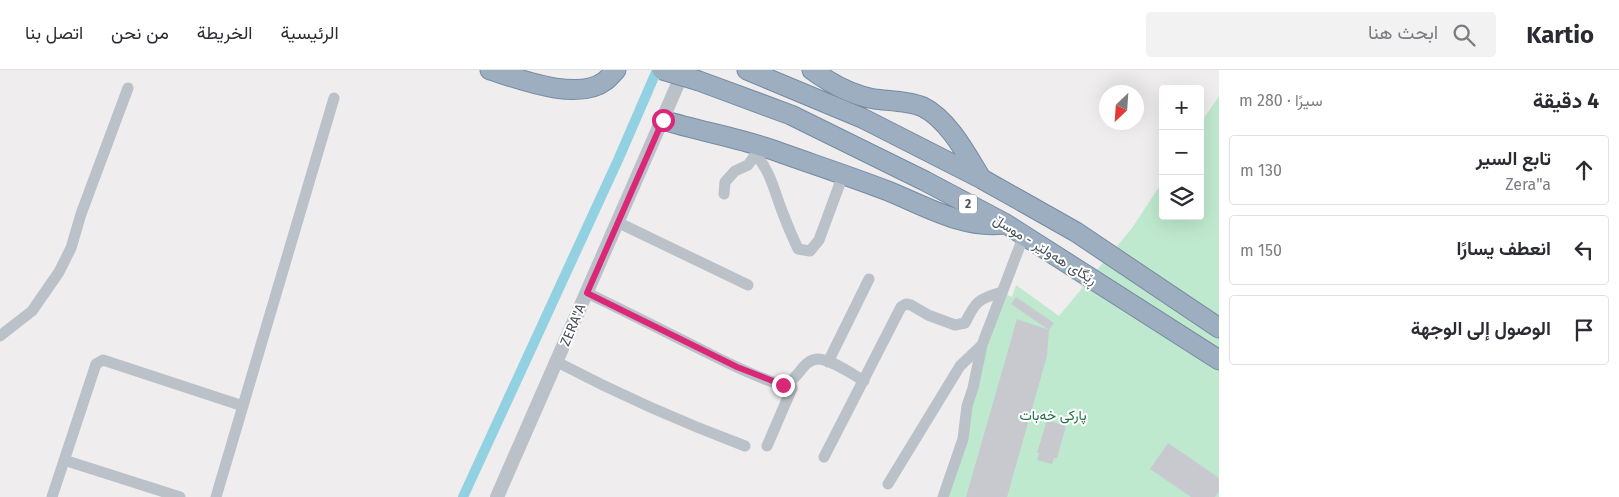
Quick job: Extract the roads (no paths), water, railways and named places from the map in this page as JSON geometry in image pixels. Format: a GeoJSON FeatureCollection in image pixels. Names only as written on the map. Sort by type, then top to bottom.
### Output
{"type":"FeatureCollection","features":[{"type":"Feature","properties":{"kind":"highway"},"geometry":{"type":"LineString","coordinates":[[490,70],[543,85],[568,89],[589,88],[604,82],[616,70]]}},
{"type":"Feature","properties":{"kind":"highway","name":"2"},"geometry":{"type":"LineString","coordinates":[[662,70],[692,75]]}},
{"type":"Feature","properties":{"kind":"highway","name":"ڕێگای هەولێر - موسڵ"},"geometry":{"type":"LineString","coordinates":[[747,70],[862,118],[982,179],[1076,232],[1219,328]]}},
{"type":"Feature","properties":{"kind":"highway"},"geometry":{"type":"LineString","coordinates":[[812,70],[844,89],[871,98],[923,107],[939,118],[962,147],[982,179]]}},
{"type":"Feature","properties":{"kind":"highway","name":"ڕێگای هەولێر - موسڵ"},"geometry":{"type":"LineString","coordinates":[[692,75],[791,115],[925,181],[1006,224],[1219,360]]}},
{"type":"Feature","properties":{"kind":"highway"},"geometry":{"type":"LineString","coordinates":[[663,120],[758,151],[843,175],[949,217],[972,224],[987,226],[1006,224]]}},
{"type":"Feature","properties":{"kind":"street","name":"ZERA\"A"},"geometry":{"type":"LineString","coordinates":[[497,497],[663,120],[692,75]]}},
{"type":"Feature","properties":{"kind":"street"},"geometry":{"type":"LineString","coordinates":[[0,336],[32,310],[59,272],[70,248],[128,88]]}},
{"type":"Feature","properties":{"kind":"street"},"geometry":{"type":"LineString","coordinates":[[216,497],[334,98]]}},
{"type":"Feature","properties":{"kind":"street"},"geometry":{"type":"LineString","coordinates":[[758,151],[775,187],[783,215],[798,249],[804,251],[810,251],[819,240],[843,175]]}},
{"type":"Feature","properties":{"kind":"street"},"geometry":{"type":"LineString","coordinates":[[724,194],[725,182],[735,171],[748,165],[758,151]]}},
{"type":"Feature","properties":{"kind":"street"},"geometry":{"type":"LineString","coordinates":[[617,222],[748,285]]}},
{"type":"Feature","properties":{"kind":"street"},"geometry":{"type":"LineString","coordinates":[[943,497],[963,439],[968,406],[982,346],[1024,234]]}},
{"type":"Feature","properties":{"kind":"street"},"geometry":{"type":"LineString","coordinates":[[828,362],[869,279]]}},
{"type":"Feature","properties":{"kind":"street"},"geometry":{"type":"LineString","coordinates":[[824,457],[901,307],[906,304],[911,305],[945,323],[955,325],[965,322],[973,306],[983,297],[1002,292]]}},
{"type":"Feature","properties":{"kind":"street"},"geometry":{"type":"LineString","coordinates":[[587,293],[737,367],[775,383],[783,385],[790,382],[810,362],[818,359],[864,380]]}},
{"type":"Feature","properties":{"kind":"street"},"geometry":{"type":"LineString","coordinates":[[888,484],[960,366],[982,346]]}},
{"type":"Feature","properties":{"kind":"street"},"geometry":{"type":"LineString","coordinates":[[52,497],[96,364],[104,360],[243,406]]}},
{"type":"Feature","properties":{"kind":"street"},"geometry":{"type":"LineString","coordinates":[[557,362],[647,407],[746,446]]}},
{"type":"Feature","properties":{"kind":"street"},"geometry":{"type":"LineString","coordinates":[[767,446],[792,388],[790,382]]}},
{"type":"Feature","properties":{"kind":"street"},"geometry":{"type":"LineString","coordinates":[[64,460],[180,497]]}},
{"type":"Feature","properties":{"kind":"waterway"},"geometry":{"type":"LineString","coordinates":[[463,497],[618,160],[657,70]]}},
{"type":"Feature","properties":{"kind":"park label","name":"پارکی خەبات"},"geometry":{"type":"Point","coordinates":[1053,415]}}]}
